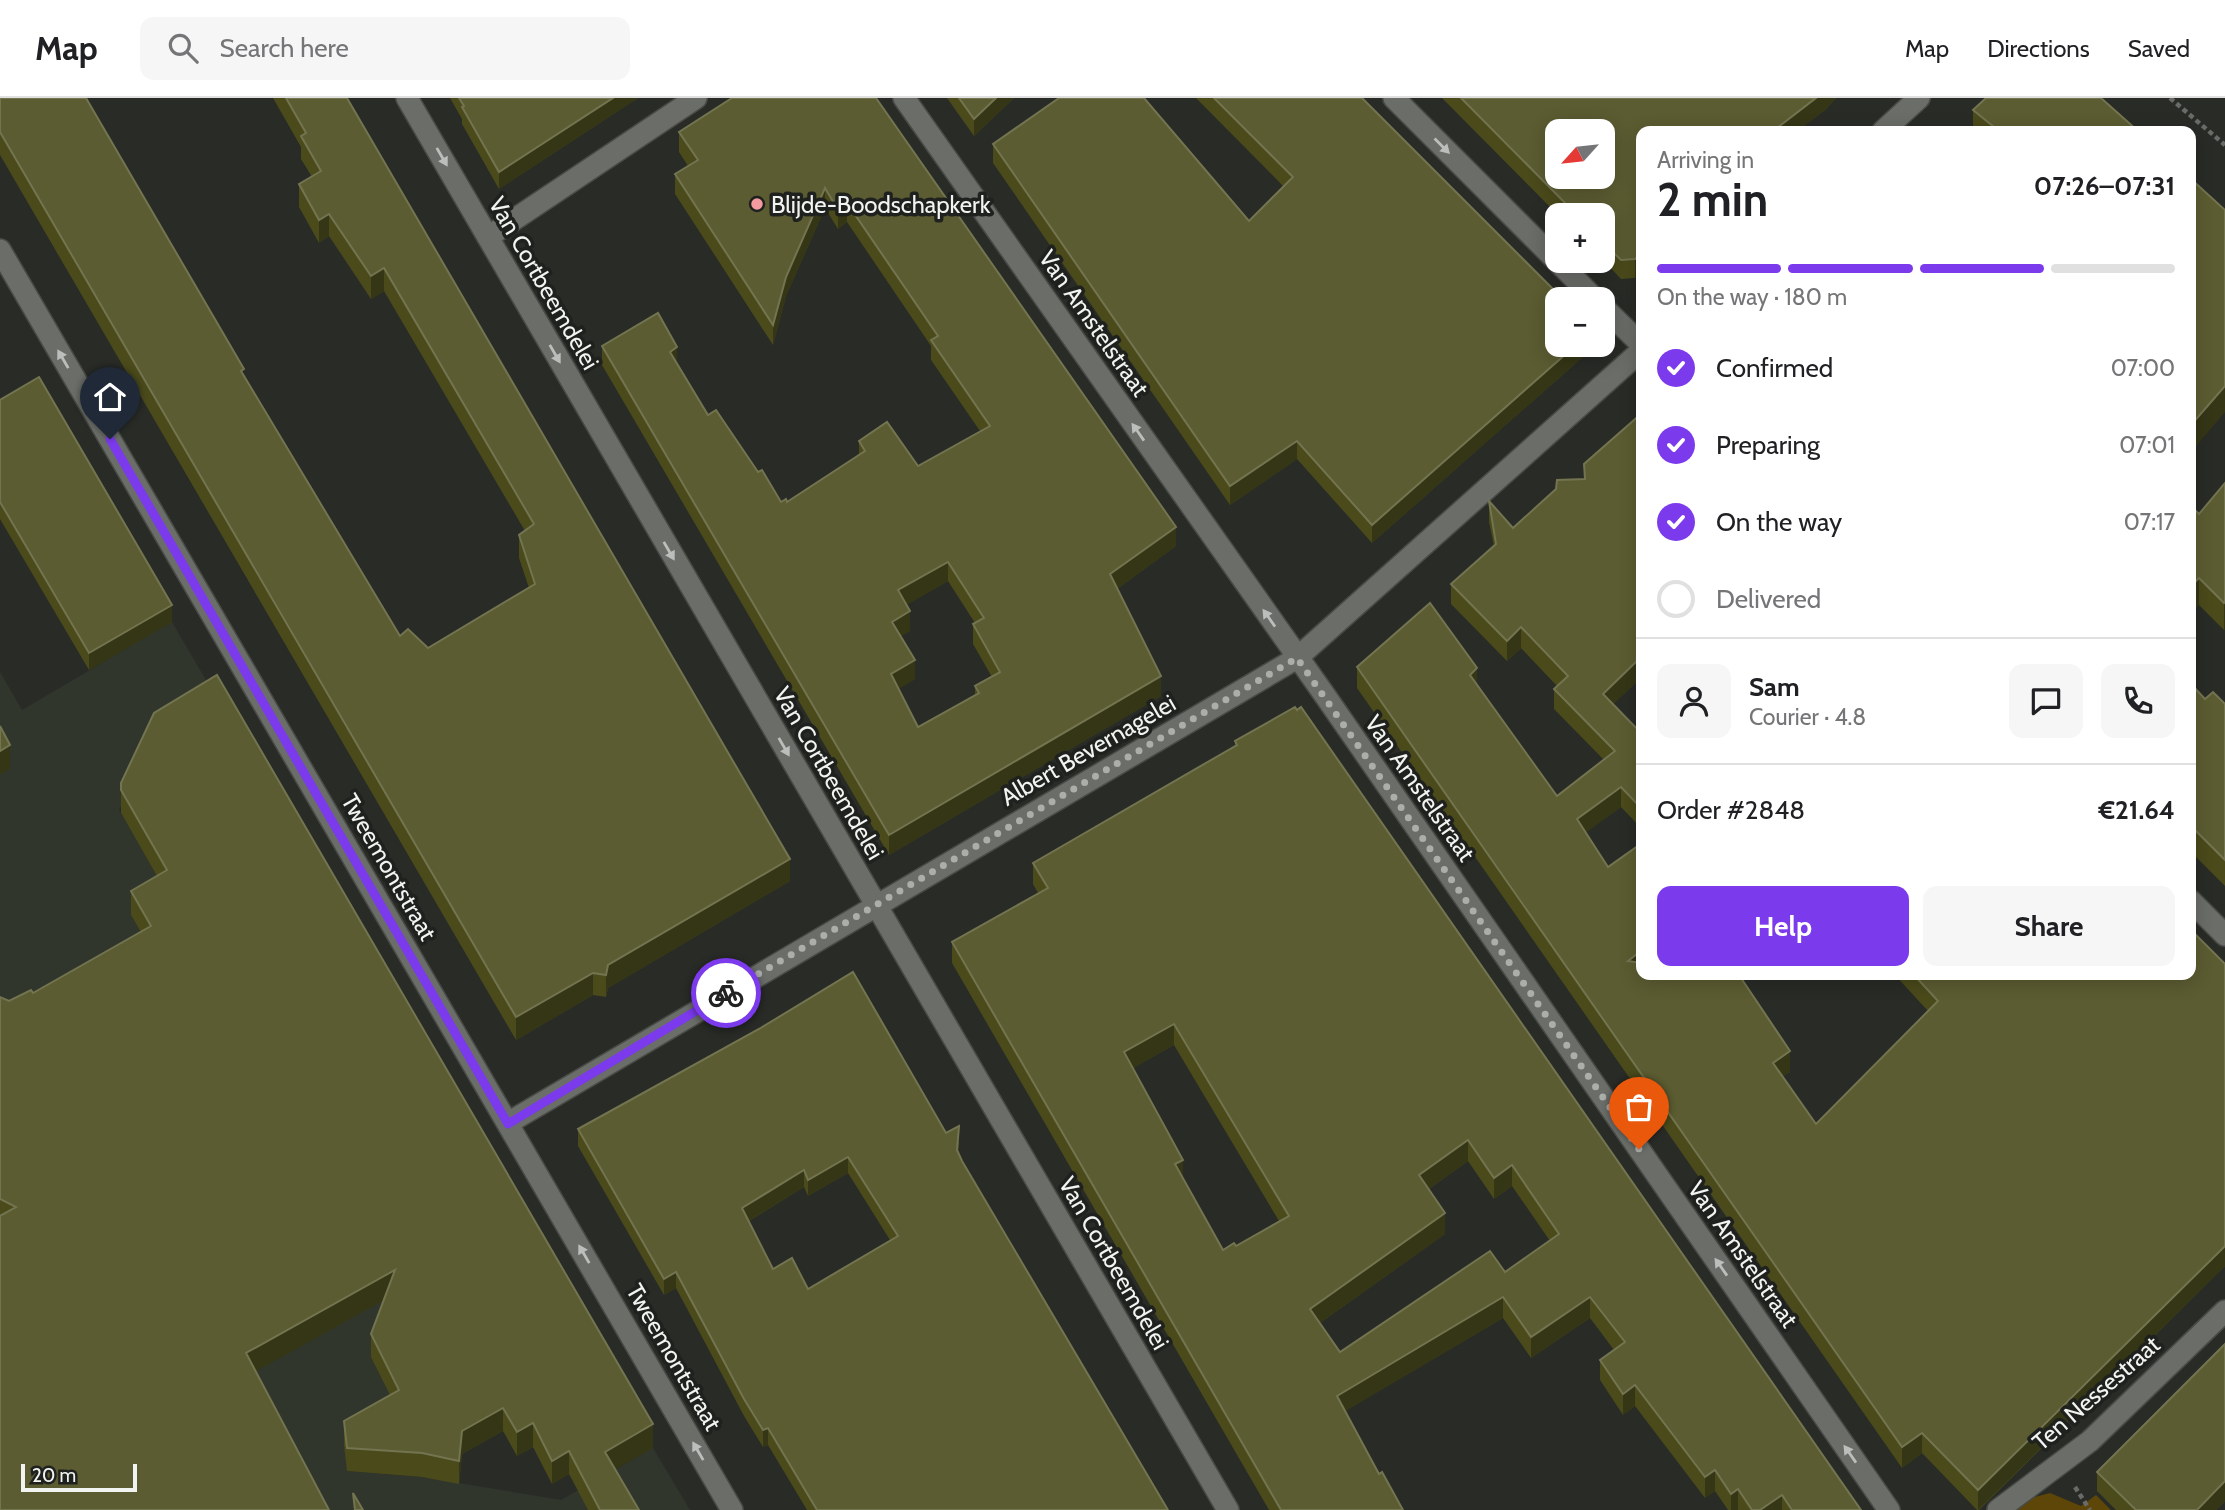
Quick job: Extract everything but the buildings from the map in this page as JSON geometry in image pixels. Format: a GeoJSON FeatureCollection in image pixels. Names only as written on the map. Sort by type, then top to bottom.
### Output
{"type":"FeatureCollection","features":[{"type":"Feature","properties":{"kind":"street","name":"Van Cortbeemdelei"},"geometry":{"type":"LineString","coordinates":[[407,98],[1228,1510]]}},
{"type":"Feature","properties":{"kind":"street"},"geometry":{"type":"LineString","coordinates":[[488,237],[696,98]]}},
{"type":"Feature","properties":{"kind":"street","name":"Van Amstelstraat"},"geometry":{"type":"LineString","coordinates":[[904,98],[1889,1510]]}},
{"type":"Feature","properties":{"kind":"street"},"geometry":{"type":"LineString","coordinates":[[1394,98],[1583,287]]}},
{"type":"Feature","properties":{"kind":"street"},"geometry":{"type":"LineString","coordinates":[[1888,126],[1919,98]]}},
{"type":"Feature","properties":{"kind":"street","name":"Tweemontstraat"},"geometry":{"type":"LineString","coordinates":[[0,250],[732,1510]]}},
{"type":"Feature","properties":{"kind":"street"},"geometry":{"type":"LineString","coordinates":[[1615,320],[1636,342]]}},
{"type":"Feature","properties":{"kind":"street","name":"Albert Bevernagelei"},"geometry":{"type":"LineString","coordinates":[[508,1124],[876,904],[1297,658],[1636,353]]}},
{"type":"Feature","properties":{"kind":"street"},"geometry":{"type":"LineString","coordinates":[[2196,906],[2225,936]]}},
{"type":"Feature","properties":{"kind":"street","name":"Ten Nessestraat"},"geometry":{"type":"LineString","coordinates":[[1998,1510],[2090,1441],[2225,1311]]}},
{"type":"Feature","properties":{"kind":"path"},"geometry":{"type":"LineString","coordinates":[[2171,98],[2225,145]]}},
{"type":"Feature","properties":{"kind":"shaded area"},"geometry":{"type":"Polygon","coordinates":[[[172,622],[217,699],[154,736],[119,810],[398,1288],[551,1273],[347,1471],[422,1477],[561,1500],[653,1448],[690,1510],[0,1510],[0,672],[22,710],[172,622]]]}},
{"type":"Feature","properties":{"kind":"shaded area"},"geometry":{"type":"Polygon","coordinates":[[[2050,1493],[2081,1506],[2096,1495],[2111,1510],[2015,1510],[2027,1499],[2050,1493]]]}},
{"type":"Feature","properties":{"kind":"way so far"},"geometry":{"type":"LineString","coordinates":[[726,993],[1297,658],[1639,1149]]}},
{"type":"Feature","properties":{"kind":"place","name":"Blijde-Boodschapkerk"},"geometry":{"type":"Point","coordinates":[757,204]}},
{"type":"Feature","properties":{"kind":"route"},"geometry":{"type":"LineString","coordinates":[[110,439],[508,1124],[726,993]]}}]}
